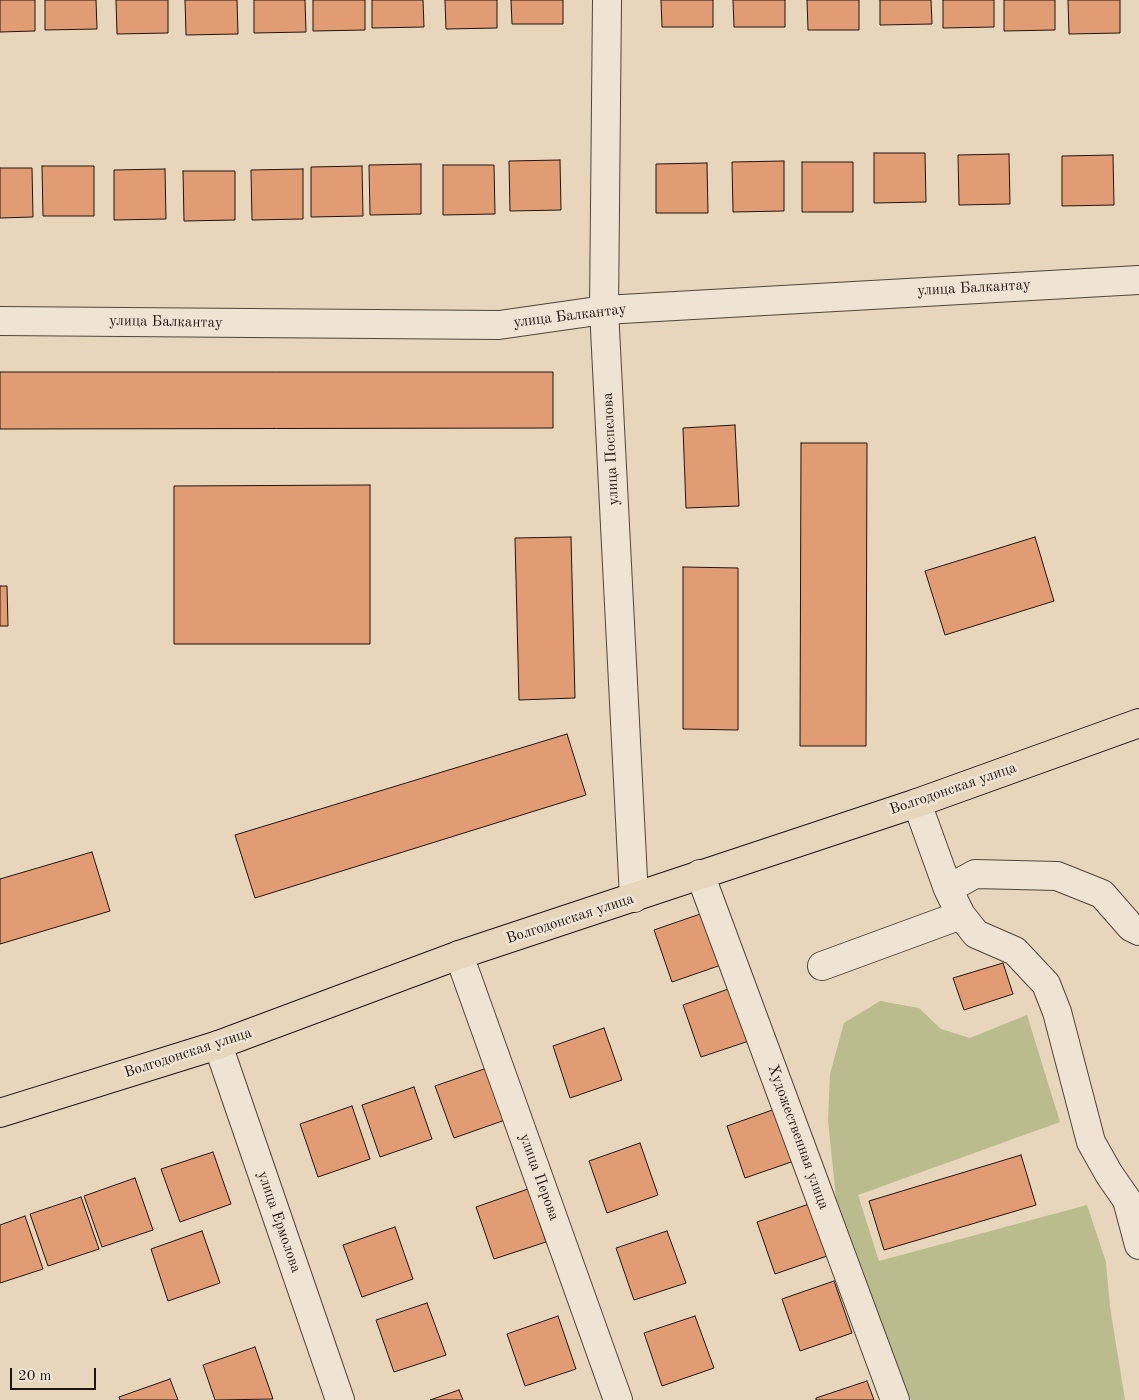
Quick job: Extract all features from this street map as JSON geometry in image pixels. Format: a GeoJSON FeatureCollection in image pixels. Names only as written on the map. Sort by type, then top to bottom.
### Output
{"type":"FeatureCollection","features":[{"type":"Feature","properties":{"kind":"main road","name":"Волгодонская улица"},"geometry":{"type":"LineString","coordinates":[[0,1113],[218,1044],[459,955],[917,803],[1139,723]]}},
{"type":"Feature","properties":{"kind":"street","name":"улица Поспелова"},"geometry":{"type":"LineString","coordinates":[[607,0],[604,310],[634,898]]}},
{"type":"Feature","properties":{"kind":"street","name":"улица Балкантау"},"geometry":{"type":"LineString","coordinates":[[0,321],[499,325],[604,310],[1139,280]]}},
{"type":"Feature","properties":{"kind":"street"},"geometry":{"type":"LineString","coordinates":[[917,803],[948,889],[961,915],[976,934],[1015,951],[1046,984],[1059,1021],[1092,1142],[1109,1174],[1133,1200],[1139,1245]]}},
{"type":"Feature","properties":{"kind":"street","name":"Художественная улица"},"geometry":{"type":"LineString","coordinates":[[700,874],[896,1400]]}},
{"type":"Feature","properties":{"kind":"street"},"geometry":{"type":"LineString","coordinates":[[948,889],[975,874],[1058,876],[1102,894],[1131,927],[1139,931]]}},
{"type":"Feature","properties":{"kind":"street"},"geometry":{"type":"LineString","coordinates":[[822,966],[961,915]]}},
{"type":"Feature","properties":{"kind":"street","name":"улица Перова"},"geometry":{"type":"LineString","coordinates":[[459,955],[618,1400]]}},
{"type":"Feature","properties":{"kind":"street","name":"улица Ермолова"},"geometry":{"type":"LineString","coordinates":[[218,1044],[340,1400]]}},
{"type":"Feature","properties":{"kind":"green space"},"geometry":{"type":"Polygon","coordinates":[[[880,1001],[919,1008],[941,1029],[970,1038],[1027,1015],[1060,1122],[858,1195],[879,1261],[1087,1205],[1106,1262],[1110,1307],[1125,1400],[911,1400],[836,1198],[828,1120],[830,1074],[844,1023],[880,1001]]]}},
{"type":"Feature","properties":{"kind":"building"},"geometry":{"type":"Polygon","coordinates":[[[0,0],[35,0],[35,31],[0,32],[0,0]]]}},
{"type":"Feature","properties":{"kind":"building"},"geometry":{"type":"Polygon","coordinates":[[[45,0],[96,0],[97,29],[45,30],[45,0]]]}},
{"type":"Feature","properties":{"kind":"building"},"geometry":{"type":"Polygon","coordinates":[[[116,0],[168,0],[168,33],[117,34],[116,0]]]}},
{"type":"Feature","properties":{"kind":"building"},"geometry":{"type":"Polygon","coordinates":[[[185,0],[237,0],[238,34],[186,35],[185,0]]]}},
{"type":"Feature","properties":{"kind":"building"},"geometry":{"type":"Polygon","coordinates":[[[254,0],[305,0],[306,32],[254,33],[254,0]]]}},
{"type":"Feature","properties":{"kind":"building"},"geometry":{"type":"Polygon","coordinates":[[[313,0],[365,0],[365,30],[313,31],[313,0]]]}},
{"type":"Feature","properties":{"kind":"building"},"geometry":{"type":"Polygon","coordinates":[[[372,0],[423,0],[424,27],[372,28],[372,0]]]}},
{"type":"Feature","properties":{"kind":"building"},"geometry":{"type":"Polygon","coordinates":[[[445,0],[497,0],[497,28],[446,29],[445,0]]]}},
{"type":"Feature","properties":{"kind":"building"},"geometry":{"type":"Polygon","coordinates":[[[511,0],[563,0],[563,24],[512,24],[511,0]]]}},
{"type":"Feature","properties":{"kind":"building"},"geometry":{"type":"Polygon","coordinates":[[[661,0],[713,0],[713,27],[662,27],[661,0]]]}},
{"type":"Feature","properties":{"kind":"building"},"geometry":{"type":"Polygon","coordinates":[[[733,0],[785,0],[785,27],[734,27],[733,0]]]}},
{"type":"Feature","properties":{"kind":"building"},"geometry":{"type":"Polygon","coordinates":[[[807,0],[859,0],[859,30],[808,30],[807,0]]]}},
{"type":"Feature","properties":{"kind":"building"},"geometry":{"type":"Polygon","coordinates":[[[880,0],[931,0],[932,24],[880,25],[880,0]]]}},
{"type":"Feature","properties":{"kind":"building"},"geometry":{"type":"Polygon","coordinates":[[[943,0],[994,0],[994,27],[943,28],[943,0]]]}},
{"type":"Feature","properties":{"kind":"building"},"geometry":{"type":"Polygon","coordinates":[[[1004,0],[1055,0],[1055,30],[1004,31],[1004,0]]]}},
{"type":"Feature","properties":{"kind":"building"},"geometry":{"type":"Polygon","coordinates":[[[1068,0],[1120,0],[1120,33],[1069,34],[1068,0]]]}},
{"type":"Feature","properties":{"kind":"building"},"geometry":{"type":"Polygon","coordinates":[[[874,153],[925,153],[926,202],[874,203],[874,153]]]}},
{"type":"Feature","properties":{"kind":"building"},"geometry":{"type":"Polygon","coordinates":[[[1009,154],[1010,204],[959,205],[958,155],[1009,154]]]}},
{"type":"Feature","properties":{"kind":"building"},"geometry":{"type":"Polygon","coordinates":[[[1113,155],[1114,205],[1062,206],[1062,156],[1113,155]]]}},
{"type":"Feature","properties":{"kind":"building"},"geometry":{"type":"Polygon","coordinates":[[[560,160],[561,210],[510,211],[509,161],[560,160]]]}},
{"type":"Feature","properties":{"kind":"building"},"geometry":{"type":"Polygon","coordinates":[[[784,161],[784,211],[733,212],[732,162],[784,161]]]}},
{"type":"Feature","properties":{"kind":"building"},"geometry":{"type":"Polygon","coordinates":[[[802,162],[853,162],[853,212],[802,212],[802,162]]]}},
{"type":"Feature","properties":{"kind":"building"},"geometry":{"type":"Polygon","coordinates":[[[707,163],[708,213],[656,213],[656,164],[707,163]]]}},
{"type":"Feature","properties":{"kind":"building"},"geometry":{"type":"Polygon","coordinates":[[[421,164],[421,214],[370,215],[369,165],[421,164]]]}},
{"type":"Feature","properties":{"kind":"building"},"geometry":{"type":"Polygon","coordinates":[[[443,165],[494,165],[495,214],[443,215],[443,165]]]}},
{"type":"Feature","properties":{"kind":"building"},"geometry":{"type":"Polygon","coordinates":[[[42,166],[94,166],[94,216],[43,216],[42,166]]]}},
{"type":"Feature","properties":{"kind":"building"},"geometry":{"type":"Polygon","coordinates":[[[362,166],[363,216],[311,217],[311,167],[362,166]]]}},
{"type":"Feature","properties":{"kind":"building"},"geometry":{"type":"Polygon","coordinates":[[[0,168],[32,168],[33,217],[0,218],[0,168]]]}},
{"type":"Feature","properties":{"kind":"building"},"geometry":{"type":"Polygon","coordinates":[[[165,169],[166,219],[114,220],[114,170],[165,169]]]}},
{"type":"Feature","properties":{"kind":"building"},"geometry":{"type":"Polygon","coordinates":[[[303,169],[303,219],[252,220],[251,170],[303,169]]]}},
{"type":"Feature","properties":{"kind":"building"},"geometry":{"type":"Polygon","coordinates":[[[183,171],[235,171],[235,220],[184,221],[183,171]]]}},
{"type":"Feature","properties":{"kind":"building"},"geometry":{"type":"Polygon","coordinates":[[[0,372],[553,372],[553,428],[0,429],[0,372]]]}},
{"type":"Feature","properties":{"kind":"building"},"geometry":{"type":"Polygon","coordinates":[[[735,425],[739,506],[686,508],[683,428],[735,425]]]}},
{"type":"Feature","properties":{"kind":"building"},"geometry":{"type":"Polygon","coordinates":[[[801,443],[867,443],[866,746],[800,746],[801,443]]]}},
{"type":"Feature","properties":{"kind":"building"},"geometry":{"type":"Polygon","coordinates":[[[370,485],[370,644],[174,644],[174,486],[370,485]]]}},
{"type":"Feature","properties":{"kind":"building"},"geometry":{"type":"Polygon","coordinates":[[[571,537],[575,698],[519,700],[515,538],[571,537]]]}},
{"type":"Feature","properties":{"kind":"building"},"geometry":{"type":"Polygon","coordinates":[[[1035,537],[1054,601],[945,635],[925,571],[1035,537]]]}},
{"type":"Feature","properties":{"kind":"building"},"geometry":{"type":"Polygon","coordinates":[[[683,567],[738,568],[738,730],[683,729],[683,567]]]}},
{"type":"Feature","properties":{"kind":"building"},"geometry":{"type":"Polygon","coordinates":[[[0,586],[7,586],[8,626],[0,626],[0,586]]]}},
{"type":"Feature","properties":{"kind":"building"},"geometry":{"type":"Polygon","coordinates":[[[567,734],[586,795],[255,898],[235,835],[567,734]]]}},
{"type":"Feature","properties":{"kind":"building"},"geometry":{"type":"Polygon","coordinates":[[[92,852],[110,911],[0,944],[0,879],[92,852]]]}},
{"type":"Feature","properties":{"kind":"building"},"geometry":{"type":"Polygon","coordinates":[[[706,912],[724,964],[672,982],[654,930],[706,912]]]}},
{"type":"Feature","properties":{"kind":"building"},"geometry":{"type":"Polygon","coordinates":[[[1003,963],[1013,994],[964,1010],[953,978],[1003,963]]]}},
{"type":"Feature","properties":{"kind":"building"},"geometry":{"type":"Polygon","coordinates":[[[734,987],[752,1040],[701,1057],[683,1005],[734,987]]]}},
{"type":"Feature","properties":{"kind":"building"},"geometry":{"type":"Polygon","coordinates":[[[604,1028],[622,1080],[570,1098],[553,1046],[604,1028]]]}},
{"type":"Feature","properties":{"kind":"building"},"geometry":{"type":"Polygon","coordinates":[[[487,1068],[505,1120],[454,1138],[435,1086],[487,1068]]]}},
{"type":"Feature","properties":{"kind":"building"},"geometry":{"type":"Polygon","coordinates":[[[414,1087],[432,1139],[380,1157],[362,1105],[414,1087]]]}},
{"type":"Feature","properties":{"kind":"building"},"geometry":{"type":"Polygon","coordinates":[[[352,1106],[370,1159],[318,1177],[300,1124],[352,1106]]]}},
{"type":"Feature","properties":{"kind":"building"},"geometry":{"type":"Polygon","coordinates":[[[778,1108],[797,1160],[745,1178],[727,1126],[778,1108]]]}},
{"type":"Feature","properties":{"kind":"building"},"geometry":{"type":"Polygon","coordinates":[[[640,1143],[658,1195],[607,1213],[589,1161],[640,1143]]]}},
{"type":"Feature","properties":{"kind":"building"},"geometry":{"type":"Polygon","coordinates":[[[213,1152],[231,1204],[180,1222],[161,1169],[213,1152]]]}},
{"type":"Feature","properties":{"kind":"building"},"geometry":{"type":"Polygon","coordinates":[[[1021,1155],[1036,1205],[884,1250],[869,1201],[1021,1155]]]}},
{"type":"Feature","properties":{"kind":"building"},"geometry":{"type":"Polygon","coordinates":[[[135,1178],[153,1230],[102,1247],[84,1196],[135,1178]]]}},
{"type":"Feature","properties":{"kind":"building"},"geometry":{"type":"Polygon","coordinates":[[[528,1189],[546,1242],[494,1259],[476,1207],[528,1189]]]}},
{"type":"Feature","properties":{"kind":"building"},"geometry":{"type":"Polygon","coordinates":[[[81,1197],[99,1249],[48,1266],[30,1214],[81,1197]]]}},
{"type":"Feature","properties":{"kind":"building"},"geometry":{"type":"Polygon","coordinates":[[[809,1204],[827,1256],[775,1274],[757,1222],[809,1204]]]}},
{"type":"Feature","properties":{"kind":"building"},"geometry":{"type":"Polygon","coordinates":[[[25,1216],[43,1269],[0,1283],[0,1225],[25,1216]]]}},
{"type":"Feature","properties":{"kind":"building"},"geometry":{"type":"Polygon","coordinates":[[[395,1227],[413,1279],[362,1297],[343,1245],[395,1227]]]}},
{"type":"Feature","properties":{"kind":"building"},"geometry":{"type":"Polygon","coordinates":[[[202,1231],[220,1283],[168,1301],[151,1249],[202,1231]]]}},
{"type":"Feature","properties":{"kind":"building"},"geometry":{"type":"Polygon","coordinates":[[[667,1231],[686,1283],[634,1300],[616,1248],[667,1231]]]}},
{"type":"Feature","properties":{"kind":"building"},"geometry":{"type":"Polygon","coordinates":[[[834,1281],[852,1333],[800,1351],[782,1299],[834,1281]]]}},
{"type":"Feature","properties":{"kind":"building"},"geometry":{"type":"Polygon","coordinates":[[[427,1303],[446,1355],[394,1372],[376,1320],[427,1303]]]}},
{"type":"Feature","properties":{"kind":"building"},"geometry":{"type":"Polygon","coordinates":[[[558,1316],[576,1369],[525,1386],[507,1334],[558,1316]]]}},
{"type":"Feature","properties":{"kind":"building"},"geometry":{"type":"Polygon","coordinates":[[[695,1316],[714,1368],[662,1386],[644,1333],[695,1316]]]}},
{"type":"Feature","properties":{"kind":"building"},"geometry":{"type":"Polygon","coordinates":[[[255,1347],[273,1399],[215,1400],[203,1365],[255,1347]]]}},
{"type":"Feature","properties":{"kind":"building"},"geometry":{"type":"Polygon","coordinates":[[[170,1379],[178,1400],[120,1400],[119,1397],[170,1379]]]}},
{"type":"Feature","properties":{"kind":"building"},"geometry":{"type":"Polygon","coordinates":[[[867,1381],[874,1400],[816,1400],[816,1398],[867,1381]]]}},
{"type":"Feature","properties":{"kind":"building"},"geometry":{"type":"Polygon","coordinates":[[[459,1390],[463,1400],[430,1400],[459,1390]]]}}]}
